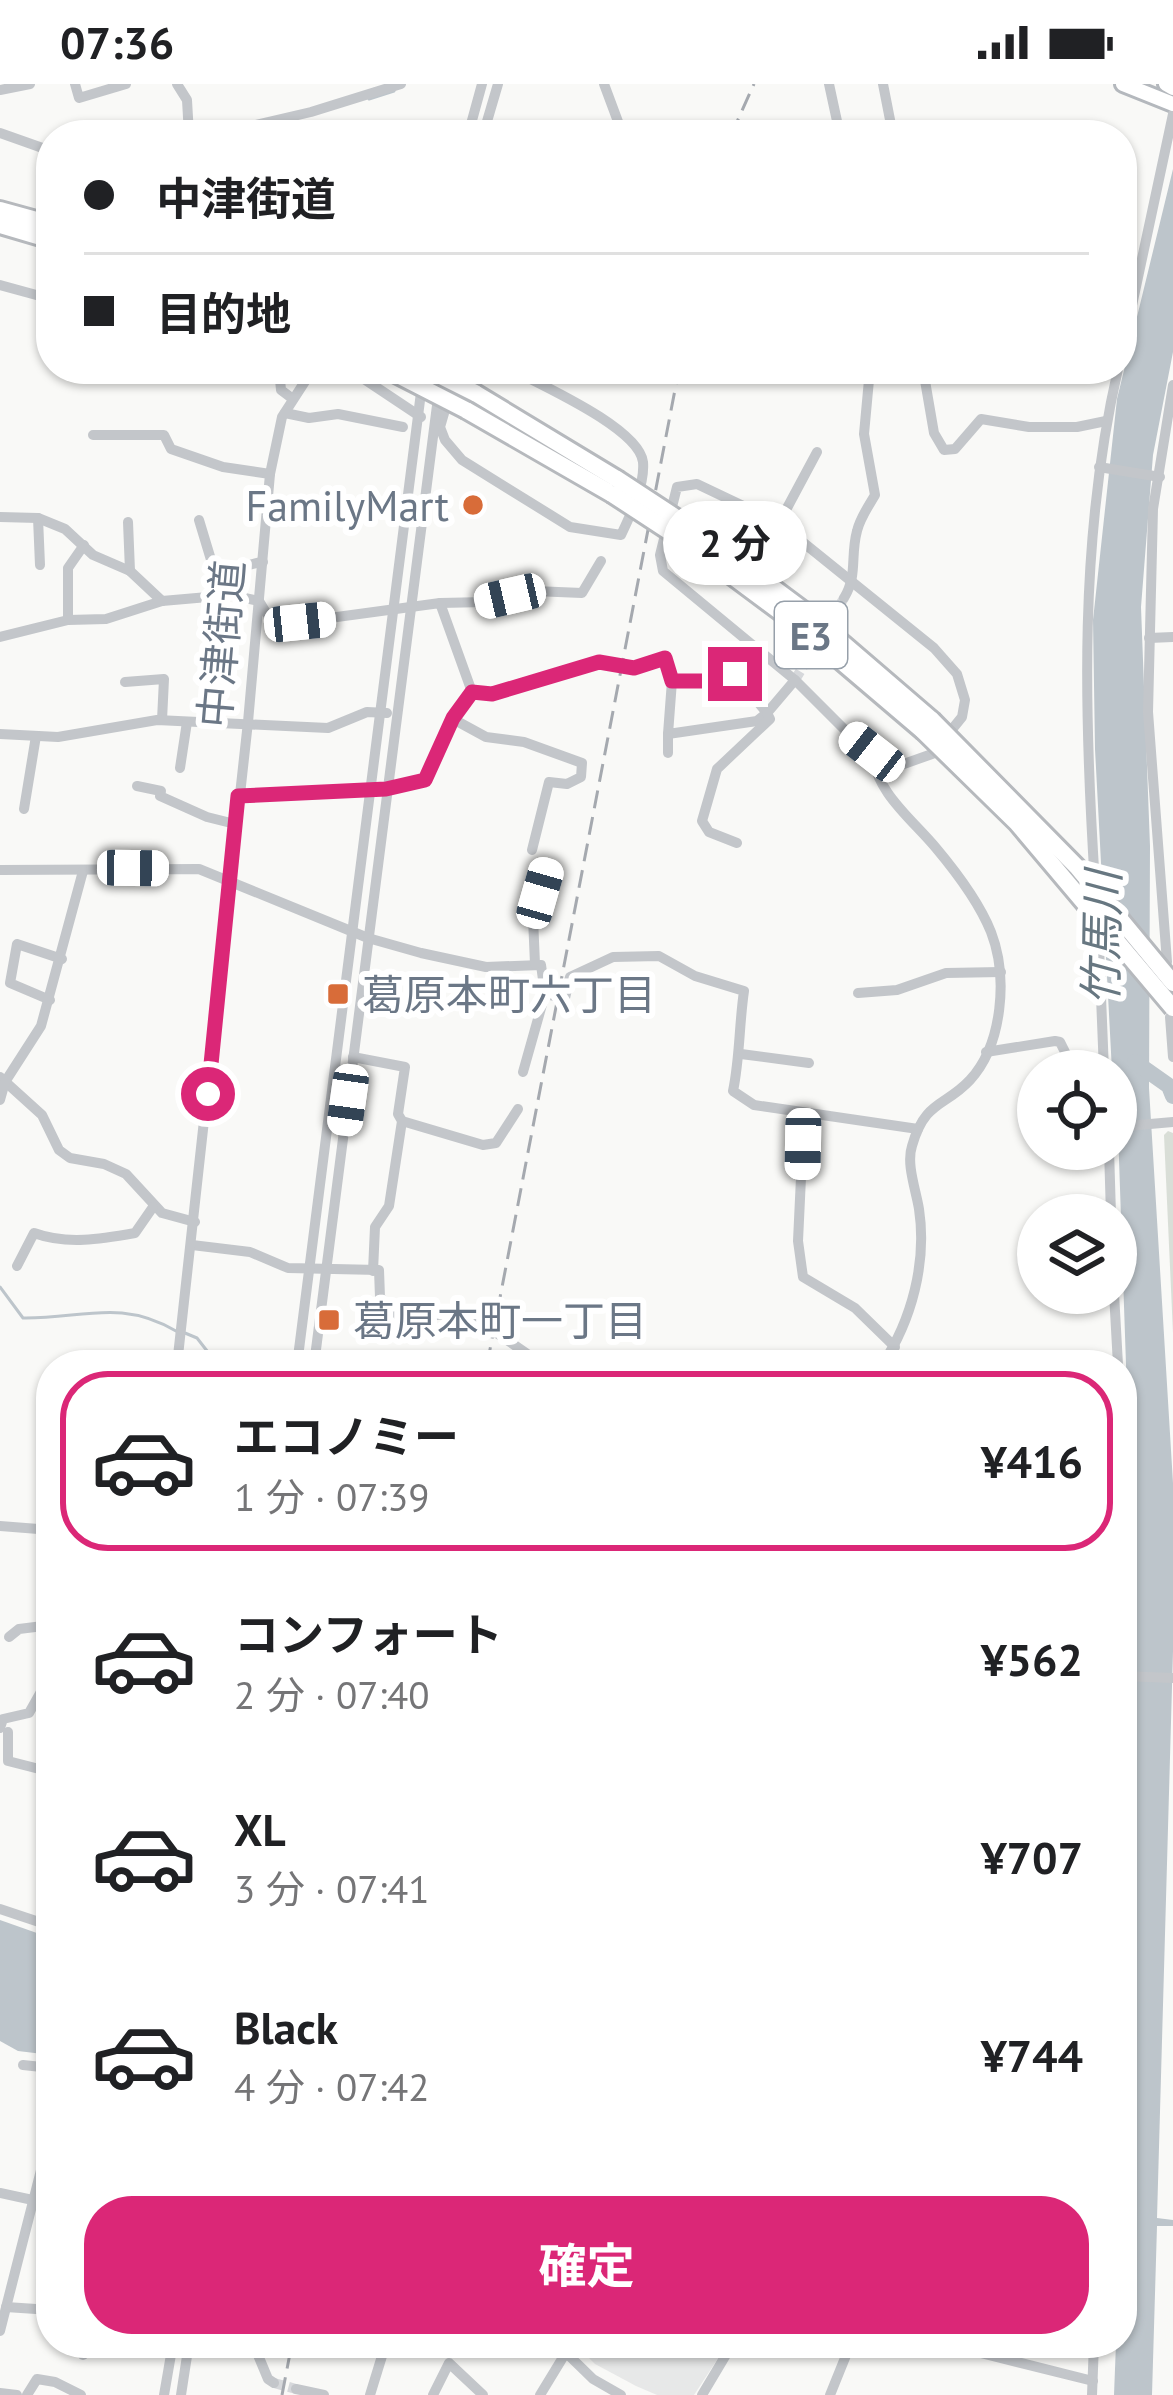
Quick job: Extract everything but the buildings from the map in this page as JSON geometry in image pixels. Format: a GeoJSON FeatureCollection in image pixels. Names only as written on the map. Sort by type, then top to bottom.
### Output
{"type":"FeatureCollection","features":[{"type":"Feature","properties":{"kind":"highway"},"geometry":{"type":"LineString","coordinates":[[0,210],[36,220]]}},
{"type":"Feature","properties":{"kind":"highway"},"geometry":{"type":"LineString","coordinates":[[0,226],[36,236]]}},
{"type":"Feature","properties":{"kind":"highway"},"geometry":{"type":"LineString","coordinates":[[415,384],[615,486]]}},
{"type":"Feature","properties":{"kind":"highway"},"geometry":{"type":"LineString","coordinates":[[457,384],[615,486]]}},
{"type":"Feature","properties":{"kind":"highway","name":"E3"},"geometry":{"type":"LineString","coordinates":[[615,486],[696,540],[927,725],[1077,867],[1173,983]]}},
{"type":"Feature","properties":{"kind":"highway","name":"E3"},"geometry":{"type":"LineString","coordinates":[[927,725],[1017,823],[1171,1012]]}},
{"type":"Feature","properties":{"kind":"main road"},"geometry":{"type":"LineString","coordinates":[[1123,84],[1173,103]]}},
{"type":"Feature","properties":{"kind":"main road"},"geometry":{"type":"LineString","coordinates":[[1138,84],[1173,103]]}},
{"type":"Feature","properties":{"kind":"street"},"geometry":{"type":"LineString","coordinates":[[8,87],[30,84]]}},
{"type":"Feature","properties":{"kind":"street"},"geometry":{"type":"LineString","coordinates":[[75,84],[79,98],[126,84]]}},
{"type":"Feature","properties":{"kind":"street"},"geometry":{"type":"LineString","coordinates":[[177,84],[187,100],[188,120]]}},
{"type":"Feature","properties":{"kind":"street"},"geometry":{"type":"LineString","coordinates":[[277,120],[401,84]]}},
{"type":"Feature","properties":{"kind":"street"},"geometry":{"type":"LineString","coordinates":[[472,120],[482,84]]}},
{"type":"Feature","properties":{"kind":"street"},"geometry":{"type":"LineString","coordinates":[[487,120],[498,84]]}},
{"type":"Feature","properties":{"kind":"street"},"geometry":{"type":"LineString","coordinates":[[604,84],[617,120]]}},
{"type":"Feature","properties":{"kind":"street"},"geometry":{"type":"LineString","coordinates":[[829,84],[837,120]]}},
{"type":"Feature","properties":{"kind":"street"},"geometry":{"type":"LineString","coordinates":[[883,84],[889,120]]}},
{"type":"Feature","properties":{"kind":"street"},"geometry":{"type":"LineString","coordinates":[[1137,282],[1173,114]]}},
{"type":"Feature","properties":{"kind":"street"},"geometry":{"type":"LineString","coordinates":[[0,133],[36,146]]}},
{"type":"Feature","properties":{"kind":"street"},"geometry":{"type":"LineString","coordinates":[[3,288],[36,296]]}},
{"type":"Feature","properties":{"kind":"street"},"geometry":{"type":"LineString","coordinates":[[280,384],[293,399]]}},
{"type":"Feature","properties":{"kind":"street","name":"中津街道"},"geometry":{"type":"LineString","coordinates":[[179,1350],[248,722],[270,474],[285,413],[303,384]]}},
{"type":"Feature","properties":{"kind":"street"},"geometry":{"type":"LineString","coordinates":[[371,384],[437,427],[462,460],[570,527],[621,535],[635,505],[644,464],[638,446],[613,426],[538,384]]}},
{"type":"Feature","properties":{"kind":"street"},"geometry":{"type":"LineString","coordinates":[[299,1350],[424,384]]}},
{"type":"Feature","properties":{"kind":"street"},"geometry":{"type":"LineString","coordinates":[[316,1350],[440,384]]}},
{"type":"Feature","properties":{"kind":"street"},"geometry":{"type":"LineString","coordinates":[[437,427],[452,384]]}},
{"type":"Feature","properties":{"kind":"street"},"geometry":{"type":"LineString","coordinates":[[844,598],[854,582],[857,526],[875,496],[864,434],[869,384]]}},
{"type":"Feature","properties":{"kind":"street"},"geometry":{"type":"LineString","coordinates":[[926,384],[934,434],[944,450],[955,449],[981,418],[1030,427],[1076,428],[1106,421]]}},
{"type":"Feature","properties":{"kind":"street"},"geometry":{"type":"LineString","coordinates":[[1103,1050],[1086,642],[1099,467],[1115,384]]}},
{"type":"Feature","properties":{"kind":"street"},"geometry":{"type":"LineString","coordinates":[[1169,959],[1148,712],[1153,508],[1173,385]]}},
{"type":"Feature","properties":{"kind":"street"},"geometry":{"type":"LineString","coordinates":[[285,413],[309,418],[338,414],[403,428]]}},
{"type":"Feature","properties":{"kind":"street"},"geometry":{"type":"LineString","coordinates":[[94,435],[164,435],[171,449],[223,467],[270,474]]}},
{"type":"Feature","properties":{"kind":"street"},"geometry":{"type":"LineString","coordinates":[[779,523],[817,452]]}},
{"type":"Feature","properties":{"kind":"street"},"geometry":{"type":"LineString","coordinates":[[1099,467],[1160,477]]}},
{"type":"Feature","properties":{"kind":"street"},"geometry":{"type":"LineString","coordinates":[[697,484],[714,489],[779,523],[934,648],[957,674],[965,700],[962,717],[932,754],[901,764],[872,752],[795,680],[663,571],[660,555],[677,488],[697,484]]}},
{"type":"Feature","properties":{"kind":"street"},"geometry":{"type":"LineString","coordinates":[[0,529],[18,516]]}},
{"type":"Feature","properties":{"kind":"street"},"geometry":{"type":"LineString","coordinates":[[0,517],[38,518],[65,529],[93,555],[130,571],[162,602]]}},
{"type":"Feature","properties":{"kind":"street"},"geometry":{"type":"LineString","coordinates":[[38,518],[40,565]]}},
{"type":"Feature","properties":{"kind":"street"},"geometry":{"type":"LineString","coordinates":[[200,520],[215,573],[236,573],[250,563],[262,562]]}},
{"type":"Feature","properties":{"kind":"street"},"geometry":{"type":"LineString","coordinates":[[128,522],[130,571]]}},
{"type":"Feature","properties":{"kind":"street"},"geometry":{"type":"LineString","coordinates":[[1155,538],[1173,543]]}},
{"type":"Feature","properties":{"kind":"street"},"geometry":{"type":"LineString","coordinates":[[68,620],[68,568],[84,545]]}},
{"type":"Feature","properties":{"kind":"street"},"geometry":{"type":"LineString","coordinates":[[0,637],[68,620],[106,619],[162,602],[231,595],[259,601],[267,614],[300,622],[395,611],[411,604],[486,602],[534,591],[583,592],[601,561]]}},
{"type":"Feature","properties":{"kind":"street"},"geometry":{"type":"LineString","coordinates":[[440,604],[472,692]]}},
{"type":"Feature","properties":{"kind":"street"},"geometry":{"type":"LineString","coordinates":[[1149,638],[1173,638]]}},
{"type":"Feature","properties":{"kind":"street"},"geometry":{"type":"LineString","coordinates":[[472,692],[492,694],[599,662],[634,668],[665,658],[672,681],[668,753]]}},
{"type":"Feature","properties":{"kind":"street"},"geometry":{"type":"LineString","coordinates":[[672,681],[713,681],[735,674],[770,719],[717,769],[702,820],[709,832],[737,843]]}},
{"type":"Feature","properties":{"kind":"street"},"geometry":{"type":"LineString","coordinates":[[125,682],[164,679],[162,720]]}},
{"type":"Feature","properties":{"kind":"street"},"geometry":{"type":"LineString","coordinates":[[668,734],[757,721],[775,708],[795,680]]}},
{"type":"Feature","properties":{"kind":"street"},"geometry":{"type":"LineString","coordinates":[[238,796],[386,789],[425,780],[453,718],[472,692]]}},
{"type":"Feature","properties":{"kind":"street"},"geometry":{"type":"LineString","coordinates":[[0,734],[58,737],[162,720],[328,728],[367,712],[396,715]]}},
{"type":"Feature","properties":{"kind":"street"},"geometry":{"type":"LineString","coordinates":[[453,718],[486,737],[524,742],[582,763],[581,778],[567,784],[549,782],[532,850]]}},
{"type":"Feature","properties":{"kind":"street"},"geometry":{"type":"LineString","coordinates":[[180,769],[188,722]]}},
{"type":"Feature","properties":{"kind":"street"},"geometry":{"type":"LineString","coordinates":[[24,809],[36,736]]}},
{"type":"Feature","properties":{"kind":"street"},"geometry":{"type":"LineString","coordinates":[[872,752],[882,787],[980,909],[1001,972],[999,1014],[986,1052],[970,1080],[934,1104],[909,1152],[921,1250],[910,1314],[893,1350]]}},
{"type":"Feature","properties":{"kind":"street"},"geometry":{"type":"LineString","coordinates":[[137,786],[161,791],[160,796],[207,817],[236,824]]}},
{"type":"Feature","properties":{"kind":"street"},"geometry":{"type":"LineString","coordinates":[[535,964],[533,918],[548,868]]}},
{"type":"Feature","properties":{"kind":"street"},"geometry":{"type":"LineString","coordinates":[[0,870],[199,869],[368,938],[486,967],[535,964],[543,968],[544,994],[523,1072]]}},
{"type":"Feature","properties":{"kind":"street"},"geometry":{"type":"LineString","coordinates":[[0,1100],[2,1079],[41,1026],[83,872]]}},
{"type":"Feature","properties":{"kind":"street"},"geometry":{"type":"LineString","coordinates":[[50,1000],[10,982],[17,944],[62,958]]}},
{"type":"Feature","properties":{"kind":"street"},"geometry":{"type":"LineString","coordinates":[[544,994],[565,998],[570,977],[613,957],[658,956],[695,976],[744,991],[738,1030],[741,1054],[733,1091],[754,1105],[918,1129]]}},
{"type":"Feature","properties":{"kind":"street"},"geometry":{"type":"LineString","coordinates":[[858,993],[897,990],[946,973],[1001,972]]}},
{"type":"Feature","properties":{"kind":"street"},"geometry":{"type":"LineString","coordinates":[[1171,1012],[1173,1057]]}},
{"type":"Feature","properties":{"kind":"street"},"geometry":{"type":"LineString","coordinates":[[986,1052],[1054,1040],[1064,1050]]}},
{"type":"Feature","properties":{"kind":"street"},"geometry":{"type":"LineString","coordinates":[[741,1054],[809,1063]]}},
{"type":"Feature","properties":{"kind":"street"},"geometry":{"type":"LineString","coordinates":[[353,1057],[405,1067],[389,1206],[375,1227],[373,1271]]}},
{"type":"Feature","properties":{"kind":"street"},"geometry":{"type":"LineString","coordinates":[[2,1079],[42,1115],[59,1150],[70,1158],[126,1174],[153,1207],[195,1222]]}},
{"type":"Feature","properties":{"kind":"street"},"geometry":{"type":"LineString","coordinates":[[402,1121],[483,1145],[496,1143],[518,1109]]}},
{"type":"Feature","properties":{"kind":"street"},"geometry":{"type":"LineString","coordinates":[[804,1114],[798,1241],[803,1277],[855,1308],[895,1347]]}},
{"type":"Feature","properties":{"kind":"street"},"geometry":{"type":"LineString","coordinates":[[1137,1126],[1172,1124]]}},
{"type":"Feature","properties":{"kind":"street"},"geometry":{"type":"LineString","coordinates":[[17,1266],[34,1233],[52,1240],[94,1240],[135,1233],[153,1207]]}},
{"type":"Feature","properties":{"kind":"street"},"geometry":{"type":"LineString","coordinates":[[193,1245],[250,1252],[288,1268],[379,1270],[380,1298],[405,1322],[451,1313],[477,1318],[519,1350]]}},
{"type":"Feature","properties":{"kind":"street"},"geometry":{"type":"LineString","coordinates":[[1115,1314],[1117,1350]]}},
{"type":"Feature","properties":{"kind":"street"},"geometry":{"type":"LineString","coordinates":[[0,1526],[36,1529]]}},
{"type":"Feature","properties":{"kind":"street"},"geometry":{"type":"LineString","coordinates":[[9,1637],[20,1629],[36,1627]]}},
{"type":"Feature","properties":{"kind":"street"},"geometry":{"type":"LineString","coordinates":[[1137,1676],[1173,1678]]}},
{"type":"Feature","properties":{"kind":"street"},"geometry":{"type":"LineString","coordinates":[[36,1700],[28,1713],[3,1719],[8,1760],[36,1768]]}},
{"type":"Feature","properties":{"kind":"street"},"geometry":{"type":"LineString","coordinates":[[0,1909],[36,1921]]}},
{"type":"Feature","properties":{"kind":"street"},"geometry":{"type":"LineString","coordinates":[[23,2065],[36,2066]]}},
{"type":"Feature","properties":{"kind":"street"},"geometry":{"type":"LineString","coordinates":[[0,2193],[34,2201]]}},
{"type":"Feature","properties":{"kind":"street"},"geometry":{"type":"LineString","coordinates":[[0,2331],[36,2193]]}},
{"type":"Feature","properties":{"kind":"street"},"geometry":{"type":"LineString","coordinates":[[6,2307],[36,2309]]}},
{"type":"Feature","properties":{"kind":"street"},"geometry":{"type":"LineString","coordinates":[[164,2395],[170,2358]]}},
{"type":"Feature","properties":{"kind":"street"},"geometry":{"type":"LineString","coordinates":[[181,2395],[187,2358]]}},
{"type":"Feature","properties":{"kind":"street"},"geometry":{"type":"LineString","coordinates":[[259,2358],[274,2384]]}},
{"type":"Feature","properties":{"kind":"street"},"geometry":{"type":"LineString","coordinates":[[370,2395],[381,2358]]}},
{"type":"Feature","properties":{"kind":"street"},"geometry":{"type":"LineString","coordinates":[[540,2395],[563,2358]]}},
{"type":"Feature","properties":{"kind":"street"},"geometry":{"type":"LineString","coordinates":[[569,2358],[621,2395]]}},
{"type":"Feature","properties":{"kind":"street"},"geometry":{"type":"LineString","coordinates":[[703,2395],[725,2358]]}},
{"type":"Feature","properties":{"kind":"street"},"geometry":{"type":"LineString","coordinates":[[830,2395],[845,2358]]}},
{"type":"Feature","properties":{"kind":"street"},"geometry":{"type":"LineString","coordinates":[[1003,2358],[1093,2380]]}},
{"type":"Feature","properties":{"kind":"street"},"geometry":{"type":"LineString","coordinates":[[1092,2395],[1094,2358]]}},
{"type":"Feature","properties":{"kind":"street"},"geometry":{"type":"LineString","coordinates":[[433,2395],[449,2362],[483,2395]]}},
{"type":"Feature","properties":{"kind":"street"},"geometry":{"type":"LineString","coordinates":[[27,2395],[37,2379],[81,2395]]}},
{"type":"Feature","properties":{"kind":"street"},"geometry":{"type":"LineString","coordinates":[[296,2389],[324,2395]]}},
{"type":"Feature","properties":{"kind":"street"},"geometry":{"type":"LineString","coordinates":[[0,2393],[17,2395]]}},
{"type":"Feature","properties":{"kind":"shaded area"},"geometry":{"type":"Polygon","coordinates":[[[1173,169],[1173,352],[1153,455],[1141,607],[1150,846],[1149,1088],[1173,1483],[1173,1651],[1157,2218],[1173,2220],[1173,2226],[1157,2226],[1152,2395],[1114,2395],[1115,2358],[1137,2358],[1137,1350],[1126,1350],[1124,1314],[1137,1314],[1137,1194],[1120,1194],[1119,1170],[1137,1170],[1137,1050],[1111,1050],[1093,620],[1117,399],[1121,384],[1137,384],[1137,317],[1173,169]]]}},
{"type":"Feature","properties":{"kind":"shaded area"},"geometry":{"type":"Polygon","coordinates":[[[1173,1133],[1173,1333],[1164,1135],[1173,1133]]]}},
{"type":"Feature","properties":{"kind":"shaded area"},"geometry":{"type":"Polygon","coordinates":[[[0,1920],[36,1933],[36,2053],[18,2051],[0,2041],[0,1920]]]}},
{"type":"Feature","properties":{"kind":"shaded area"},"geometry":{"type":"Polygon","coordinates":[[[589,2358],[718,2358],[694,2395],[657,2395],[589,2358]]]}},
{"type":"Feature","properties":{"kind":"waterway"},"geometry":{"type":"LineString","coordinates":[[369,99],[394,91]]}},
{"type":"Feature","properties":{"kind":"waterway"},"geometry":{"type":"LineString","coordinates":[[1137,1063],[1169,1086],[1173,1096]]}},
{"type":"Feature","properties":{"kind":"waterway"},"geometry":{"type":"LineString","coordinates":[[0,1287],[23,1318],[118,1313],[137,1315],[176,1331]]}},
{"type":"Feature","properties":{"kind":"waterway"},"geometry":{"type":"LineString","coordinates":[[185,1333],[206,1350]]}},
{"type":"Feature","properties":{"kind":"tunnel"},"geometry":{"type":"LineString","coordinates":[[795,680],[844,598]]}},
{"type":"Feature","properties":{"kind":"tunnel"},"geometry":{"type":"LineString","coordinates":[[274,2383],[296,2389]]}},
{"type":"Feature","properties":{"kind":"railway"},"geometry":{"type":"LineString","coordinates":[[738,120],[754,84]]}},
{"type":"Feature","properties":{"kind":"railway"},"geometry":{"type":"LineString","coordinates":[[490,1350],[676,384]]}},
{"type":"Feature","properties":{"kind":"railway"},"geometry":{"type":"LineString","coordinates":[[282,2395],[289,2358]]}},
{"type":"Feature","properties":{"kind":"place","name":"FamilyMart"},"geometry":{"type":"Point","coordinates":[473,505]}},
{"type":"Feature","properties":{"kind":"place","name":"葛原本町六丁目"},"geometry":{"type":"Point","coordinates":[338,994]}},
{"type":"Feature","properties":{"kind":"place","name":"葛原本町一丁目"},"geometry":{"type":"Point","coordinates":[329,1320]}},
{"type":"Feature","properties":{"kind":"route"},"geometry":{"type":"LineString","coordinates":[[208,1094],[238,796],[386,789],[425,780],[453,718],[472,692],[492,694],[599,662],[634,668],[665,658],[672,681],[713,681],[735,674]]}},
{"type":"Feature","properties":{"kind":"water label","name":"竹馬川"},"geometry":{"type":"Point","coordinates":[1101,938]}}]}
